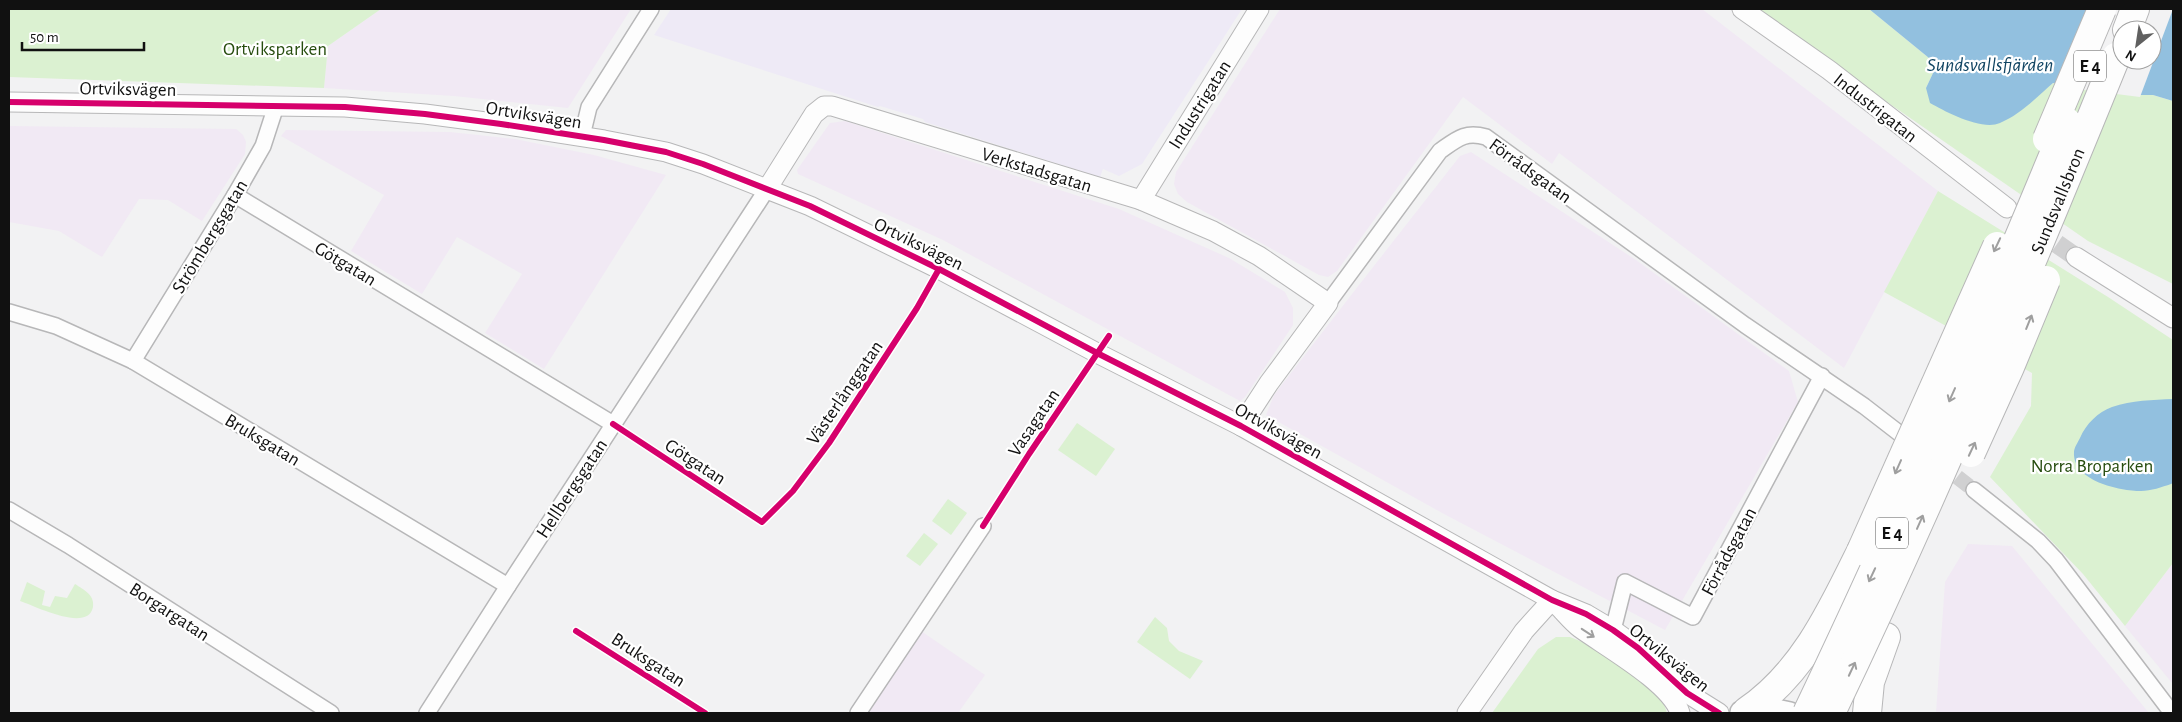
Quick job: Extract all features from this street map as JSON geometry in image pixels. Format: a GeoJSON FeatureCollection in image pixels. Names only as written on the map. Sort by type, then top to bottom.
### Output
{"type":"FeatureCollection","features":[{"type":"Feature","properties":{"kind":"highway","name":"E 4"},"geometry":{"type":"LineString","coordinates":[[1742,712],[1762,701],[1797,662],[1831,612],[1980,282],[2059,114],[2102,9]]}},
{"type":"Feature","properties":{"kind":"highway","name":"Sundsvallsbron"},"geometry":{"type":"LineString","coordinates":[[1807,713],[1917,476],[2002,280],[2068,122],[2112,9]]}},
{"type":"Feature","properties":{"kind":"highway","name":"Sundsvallsbron"},"geometry":{"type":"LineString","coordinates":[[1831,713],[1921,520],[1992,359],[2112,66]]}},
{"type":"Feature","properties":{"kind":"highway","name":"E 4"},"geometry":{"type":"LineString","coordinates":[[1867,713],[1870,682],[1886,637],[2010,367],[2059,248],[2087,172],[2102,122],[2114,70]]}},
{"type":"Feature","properties":{"kind":"main road"},"geometry":{"type":"LineString","coordinates":[[1742,712],[1776,710],[1790,713]]}},
{"type":"Feature","properties":{"kind":"street"},"geometry":{"type":"LineString","coordinates":[[582,136],[589,107],[651,9]]}},
{"type":"Feature","properties":{"kind":"street","name":"Industrigatan"},"geometry":{"type":"LineString","coordinates":[[1141,200],[1259,9]]}},
{"type":"Feature","properties":{"kind":"street","name":"Industrigatan"},"geometry":{"type":"LineString","coordinates":[[1742,9],[1829,70],[2007,208]]}},
{"type":"Feature","properties":{"kind":"street","name":"Ortviksvägen"},"geometry":{"type":"LineString","coordinates":[[9,102],[346,107],[425,114],[582,136],[666,152],[810,206],[938,269],[1241,426],[1552,600],[1586,614],[1614,630],[1638,648],[1687,693],[1719,713]]}},
{"type":"Feature","properties":{"kind":"street","name":"Strömbergsgatan"},"geometry":{"type":"LineString","coordinates":[[133,361],[235,195],[262,146],[276,106]]}},
{"type":"Feature","properties":{"kind":"street","name":"Verkstadsgatan"},"geometry":{"type":"LineString","coordinates":[[767,189],[814,114],[824,106],[832,106],[1141,200],[1213,230],[1252,252],[1328,303]]}},
{"type":"Feature","properties":{"kind":"street","name":"Förrådsgatan"},"geometry":{"type":"LineString","coordinates":[[1241,426],[1272,379],[1440,151],[1459,137],[1474,133],[1486,137],[1745,325],[1822,376],[1908,440]]}},
{"type":"Feature","properties":{"kind":"street","name":"Hellbergsgatan"},"geometry":{"type":"LineString","coordinates":[[427,713],[767,189]]}},
{"type":"Feature","properties":{"kind":"street","name":"Götgatan"},"geometry":{"type":"LineString","coordinates":[[235,195],[613,424]]}},
{"type":"Feature","properties":{"kind":"street"},"geometry":{"type":"LineString","coordinates":[[2079,259],[2173,318]]}},
{"type":"Feature","properties":{"kind":"street","name":"Bruksgatan"},"geometry":{"type":"LineString","coordinates":[[9,312],[56,326],[133,361],[508,586]]}},
{"type":"Feature","properties":{"kind":"street","name":"Förrådsgatan"},"geometry":{"type":"LineString","coordinates":[[1614,630],[1625,582],[1693,617],[1822,376]]}},
{"type":"Feature","properties":{"kind":"street"},"geometry":{"type":"LineString","coordinates":[[1974,490],[2038,541],[2056,560],[2172,711]]}},
{"type":"Feature","properties":{"kind":"street","name":"Borgargatan"},"geometry":{"type":"LineString","coordinates":[[9,510],[68,545],[330,713]]}},
{"type":"Feature","properties":{"kind":"street"},"geometry":{"type":"LineString","coordinates":[[858,713],[983,526]]}},
{"type":"Feature","properties":{"kind":"street"},"geometry":{"type":"LineString","coordinates":[[1467,713],[1524,631],[1552,600]]}},
{"type":"Feature","properties":{"kind":"street","name":"Ortviksvägen"},"geometry":{"type":"LineString","coordinates":[[1552,600],[1579,627],[1640,670],[1660,687],[1675,701],[1680,713]]}},
{"type":"Feature","properties":{"kind":"shaded area"},"geometry":{"type":"Polygon","coordinates":[[[381,9],[631,9],[568,108],[454,96],[324,88],[328,46],[381,9]]]}},
{"type":"Feature","properties":{"kind":"shaded area"},"geometry":{"type":"Polygon","coordinates":[[[671,9],[1242,9],[1142,164],[1119,176],[1103,169],[1100,177],[925,122],[923,119],[878,107],[654,35],[671,9]]]}},
{"type":"Feature","properties":{"kind":"shaded area"},"geometry":{"type":"Polygon","coordinates":[[[1280,9],[1702,9],[1938,191],[1844,368],[1559,153],[1552,164],[1463,97],[1337,271],[1328,277],[1319,275],[1187,202],[1178,194],[1174,184],[1176,172],[1280,9]]]}},
{"type":"Feature","properties":{"kind":"shaded area"},"geometry":{"type":"Polygon","coordinates":[[[845,121],[1119,209],[1229,258],[1285,292],[1293,308],[1293,325],[1245,397],[1240,401],[943,240],[798,174],[797,170],[830,123],[845,121]]]}},
{"type":"Feature","properties":{"kind":"shaded area"},"geometry":{"type":"Polygon","coordinates":[[[9,126],[236,129],[243,135],[246,142],[245,154],[202,221],[168,200],[139,199],[102,257],[59,231],[9,222],[9,126]]]}},
{"type":"Feature","properties":{"kind":"shaded area"},"geometry":{"type":"Polygon","coordinates":[[[286,130],[450,132],[515,139],[594,155],[666,175],[544,369],[485,333],[522,274],[457,237],[422,294],[351,251],[384,195],[281,136],[286,130]]]}},
{"type":"Feature","properties":{"kind":"shaded area"},"geometry":{"type":"Polygon","coordinates":[[[1471,152],[1636,260],[1789,371],[1798,402],[1665,630],[1444,514],[1266,415],[1274,395],[1352,294],[1460,156],[1471,152]]]}},
{"type":"Feature","properties":{"kind":"shaded area"},"geometry":{"type":"Polygon","coordinates":[[[1968,544],[2012,546],[2149,713],[1936,713],[1945,582],[1968,544]]]}},
{"type":"Feature","properties":{"kind":"shaded area"},"geometry":{"type":"Polygon","coordinates":[[[2173,563],[2173,684],[2125,626],[2173,563]]]}},
{"type":"Feature","properties":{"kind":"shaded area"},"geometry":{"type":"Polygon","coordinates":[[[921,631],[985,675],[958,713],[867,713],[921,631]]]}},
{"type":"Feature","properties":{"kind":"green space","name":"Ortviksparken"},"geometry":{"type":"Polygon","coordinates":[[[9,9],[381,9],[328,46],[324,88],[9,77],[9,9]]]}},
{"type":"Feature","properties":{"kind":"green space"},"geometry":{"type":"Polygon","coordinates":[[[1759,9],[1869,9],[1929,58],[1934,71],[1926,88],[2013,116],[2053,83],[2140,95],[2153,95],[2173,101],[2173,284],[2088,241],[1874,93],[1759,9]]]}},
{"type":"Feature","properties":{"kind":"green space","name":"Norra Broparken"},"geometry":{"type":"Polygon","coordinates":[[[1938,191],[2108,297],[2173,340],[2173,563],[2125,626],[2083,574],[1990,477],[2031,406],[2032,373],[1884,292],[1938,191]]]}},
{"type":"Feature","properties":{"kind":"green space"},"geometry":{"type":"Polygon","coordinates":[[[1077,423],[1115,449],[1096,476],[1058,450],[1077,423]]]}},
{"type":"Feature","properties":{"kind":"green space"},"geometry":{"type":"Polygon","coordinates":[[[948,499],[967,513],[951,535],[932,521],[948,499]]]}},
{"type":"Feature","properties":{"kind":"green space"},"geometry":{"type":"Polygon","coordinates":[[[924,533],[938,544],[920,566],[906,556],[924,533]]]}},
{"type":"Feature","properties":{"kind":"green space"},"geometry":{"type":"Polygon","coordinates":[[[27,582],[45,591],[42,605],[50,607],[55,596],[67,598],[75,584],[91,596],[93,607],[89,614],[82,618],[60,616],[37,608],[20,601],[27,582]]]}},
{"type":"Feature","properties":{"kind":"green space"},"geometry":{"type":"Polygon","coordinates":[[[1155,617],[1167,628],[1169,641],[1179,651],[1203,661],[1190,679],[1137,642],[1155,617]]]}},
{"type":"Feature","properties":{"kind":"green space"},"geometry":{"type":"Polygon","coordinates":[[[1556,637],[1570,637],[1590,645],[1649,686],[1663,701],[1667,713],[1492,713],[1538,649],[1556,637]]]}},
{"type":"Feature","properties":{"kind":"water","name":"Sundsvallsfjärden"},"geometry":{"type":"Polygon","coordinates":[[[1869,9],[2173,9],[2173,101],[2153,95],[2140,95],[2053,83],[2007,120],[1992,125],[1984,125],[1964,119],[1930,103],[1926,88],[1934,71],[1929,58],[1869,9]]]}},
{"type":"Feature","properties":{"kind":"water"},"geometry":{"type":"Polygon","coordinates":[[[2173,399],[2173,483],[2160,488],[2141,491],[2121,489],[2089,477],[2075,462],[2075,449],[2086,428],[2097,415],[2112,407],[2127,403],[2173,399]]]}},
{"type":"Feature","properties":{"kind":"pier"},"geometry":{"type":"Polygon","coordinates":[[[2095,9],[2173,9],[2162,38],[2162,20],[2112,20],[2112,70],[2150,70],[2140,97],[2061,87],[2095,9]]]}},
{"type":"Feature","properties":{"kind":"tunnel"},"geometry":{"type":"LineString","coordinates":[[2034,228],[2076,257]]}},
{"type":"Feature","properties":{"kind":"tunnel"},"geometry":{"type":"LineString","coordinates":[[1939,463],[1974,490]]}},
{"type":"Feature","properties":{"kind":"cycle path"},"geometry":{"type":"LineString","coordinates":[[9,102],[345,107],[425,114],[604,140],[666,152],[703,164],[810,206],[939,269],[1097,353],[1241,426],[1552,600],[1586,614],[1613,630],[1638,648],[1687,693],[1719,713]]}},
{"type":"Feature","properties":{"kind":"cycle path","name":"Västerlånggatan"},"geometry":{"type":"LineString","coordinates":[[613,424],[762,522],[793,491],[829,443],[917,308],[939,269]]}},
{"type":"Feature","properties":{"kind":"cycle path","name":"Vasagatan"},"geometry":{"type":"LineString","coordinates":[[983,526],[1109,336]]}},
{"type":"Feature","properties":{"kind":"cycle path"},"geometry":{"type":"LineString","coordinates":[[576,631],[705,713]]}}]}
